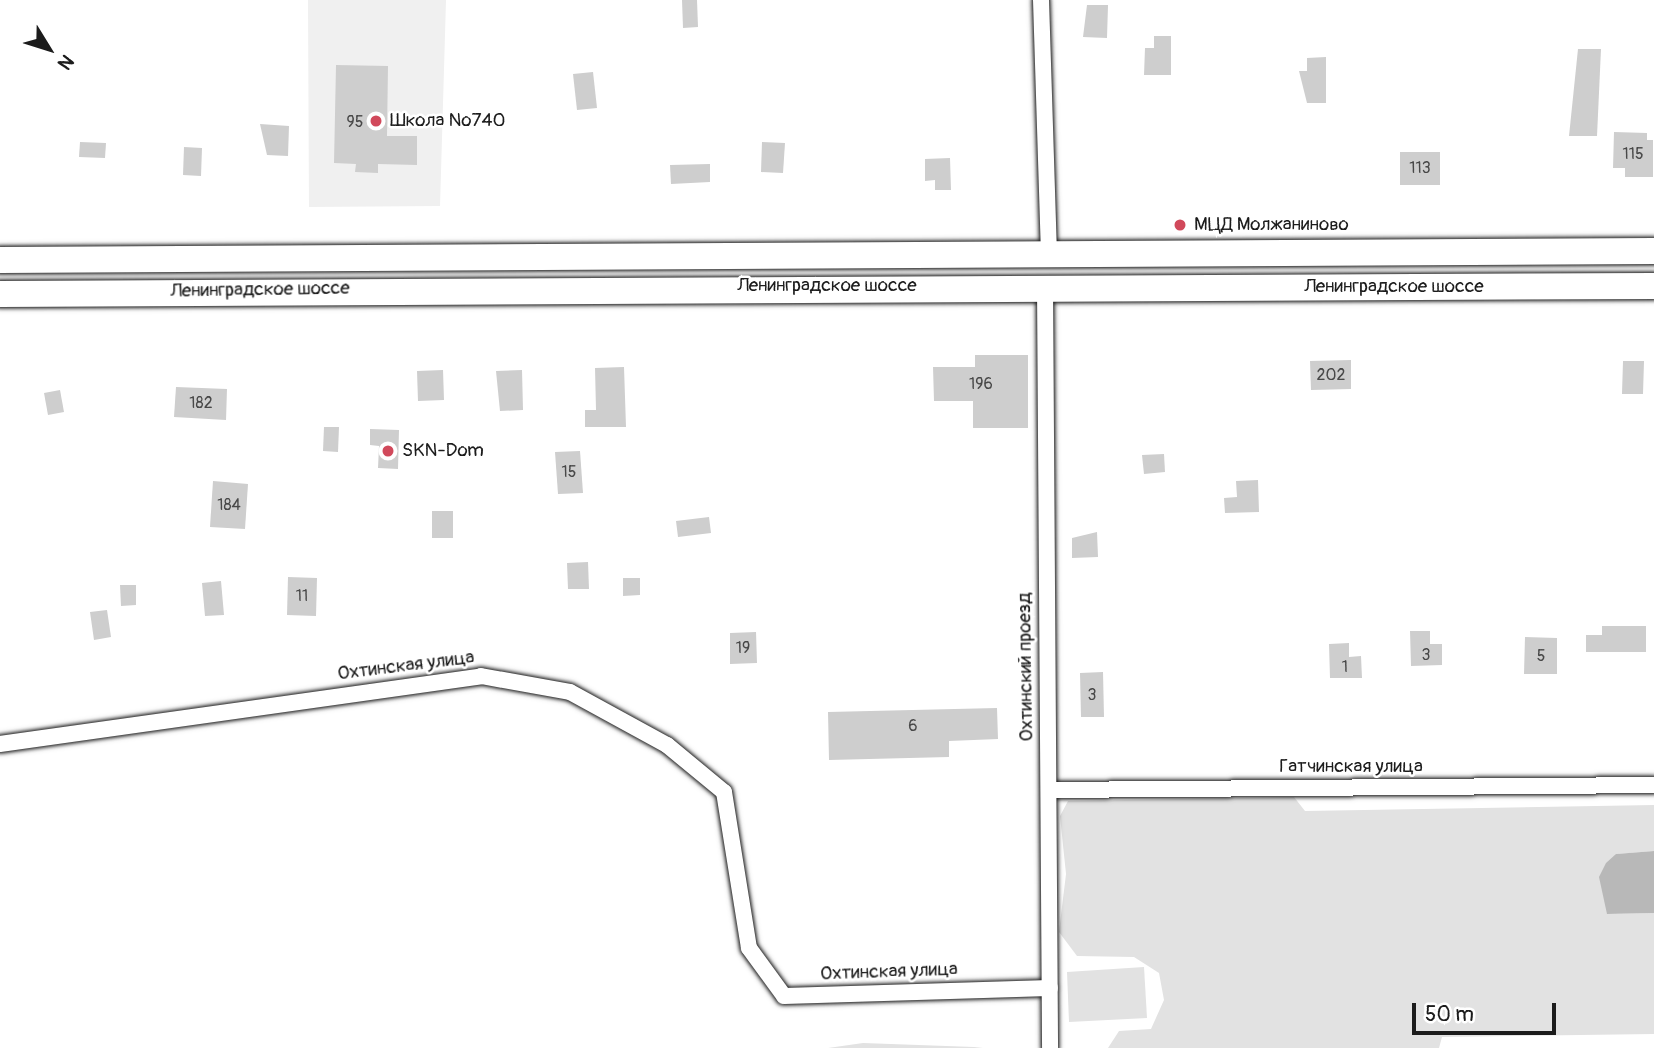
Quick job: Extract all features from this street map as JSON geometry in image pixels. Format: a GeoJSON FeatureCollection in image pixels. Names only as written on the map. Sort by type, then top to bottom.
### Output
{"type":"FeatureCollection","features":[{"type":"Feature","properties":{"kind":"highway","name":"Ленинградское шоссе"},"geometry":{"type":"LineString","coordinates":[[0,260],[1049,251],[1654,251]]}},
{"type":"Feature","properties":{"kind":"highway","name":"Ленинградское шоссе"},"geometry":{"type":"LineString","coordinates":[[0,294],[1045,285],[1654,286]]}},
{"type":"Feature","properties":{"kind":"street"},"geometry":{"type":"LineString","coordinates":[[1041,0],[1049,251]]}},
{"type":"Feature","properties":{"kind":"street","name":"Охтинский проезд"},"geometry":{"type":"LineString","coordinates":[[1045,285],[1050,1048]]}},
{"type":"Feature","properties":{"kind":"street","name":"Охтинская улица"},"geometry":{"type":"LineString","coordinates":[[0,744],[481,676],[570,692],[667,745],[724,792],[748,948],[784,996],[1050,988]]}},
{"type":"Feature","properties":{"kind":"street","name":"Гатчинская улица"},"geometry":{"type":"LineString","coordinates":[[1049,790],[1654,785]]}},
{"type":"Feature","properties":{"kind":"shaded area","name":"Школа №740"},"geometry":{"type":"Polygon","coordinates":[[[308,0],[446,0],[440,206],[309,207],[308,0]]]}},
{"type":"Feature","properties":{"kind":"shaded area"},"geometry":{"type":"Polygon","coordinates":[[[1294,797],[1305,811],[1654,805],[1654,851],[1616,854],[1607,914],[1654,913],[1654,1034],[1442,1037],[1439,1048],[1108,1048],[1119,1031],[1151,1029],[1164,1000],[1159,973],[1134,957],[1077,956],[1059,932],[1066,874],[1060,816],[1068,801],[1294,797]]]}},
{"type":"Feature","properties":{"kind":"shaded area"},"geometry":{"type":"Polygon","coordinates":[[[1654,851],[1654,913],[1607,914],[1599,877],[1606,863],[1616,854],[1654,851]]]}},
{"type":"Feature","properties":{"kind":"shaded area"},"geometry":{"type":"Polygon","coordinates":[[[1144,967],[1147,1018],[1069,1022],[1067,972],[1144,967]]]}},
{"type":"Feature","properties":{"kind":"shaded area"},"geometry":{"type":"Polygon","coordinates":[[[863,1043],[974,1047],[983,1048],[828,1048],[863,1043]]]}},
{"type":"Feature","properties":{"kind":"building"},"geometry":{"type":"Polygon","coordinates":[[[682,0],[697,0],[698,27],[683,28],[682,0]]]}},
{"type":"Feature","properties":{"kind":"building"},"geometry":{"type":"Polygon","coordinates":[[[1087,5],[1108,5],[1107,38],[1083,37],[1087,5]]]}},
{"type":"Feature","properties":{"kind":"building"},"geometry":{"type":"Polygon","coordinates":[[[1154,36],[1171,36],[1171,75],[1144,75],[1145,48],[1154,48],[1154,36]]]}},
{"type":"Feature","properties":{"kind":"building"},"geometry":{"type":"Polygon","coordinates":[[[1578,49],[1601,49],[1597,136],[1569,136],[1578,49]]]}},
{"type":"Feature","properties":{"kind":"building"},"geometry":{"type":"Polygon","coordinates":[[[1326,57],[1326,103],[1307,103],[1299,71],[1307,71],[1307,58],[1326,57]]]}},
{"type":"Feature","properties":{"kind":"building"},"geometry":{"type":"Polygon","coordinates":[[[336,65],[388,66],[387,136],[417,136],[417,165],[378,164],[378,173],[355,172],[356,164],[334,163],[336,65]]]}},
{"type":"Feature","properties":{"kind":"building"},"geometry":{"type":"Polygon","coordinates":[[[593,72],[597,108],[577,110],[573,74],[593,72]]]}},
{"type":"Feature","properties":{"kind":"building"},"geometry":{"type":"Polygon","coordinates":[[[260,124],[289,126],[288,156],[267,155],[260,124]]]}},
{"type":"Feature","properties":{"kind":"building"},"geometry":{"type":"Polygon","coordinates":[[[1614,132],[1647,133],[1647,140],[1653,140],[1653,177],[1625,177],[1625,168],[1613,168],[1614,132]]]}},
{"type":"Feature","properties":{"kind":"building"},"geometry":{"type":"Polygon","coordinates":[[[80,142],[106,143],[105,158],[79,157],[80,142]]]}},
{"type":"Feature","properties":{"kind":"building"},"geometry":{"type":"Polygon","coordinates":[[[762,142],[785,143],[783,173],[761,172],[762,142]]]}},
{"type":"Feature","properties":{"kind":"building"},"geometry":{"type":"Polygon","coordinates":[[[184,147],[202,148],[201,176],[183,175],[184,147]]]}},
{"type":"Feature","properties":{"kind":"building"},"geometry":{"type":"Polygon","coordinates":[[[1400,152],[1440,152],[1440,185],[1400,185],[1400,152]]]}},
{"type":"Feature","properties":{"kind":"building"},"geometry":{"type":"Polygon","coordinates":[[[950,158],[951,190],[935,190],[935,180],[925,181],[925,159],[950,158]]]}},
{"type":"Feature","properties":{"kind":"building"},"geometry":{"type":"Polygon","coordinates":[[[710,164],[710,182],[671,184],[670,165],[710,164]]]}},
{"type":"Feature","properties":{"kind":"building"},"geometry":{"type":"Polygon","coordinates":[[[975,355],[1028,355],[1028,428],[973,428],[973,401],[934,401],[933,367],[975,367],[975,355]]]}},
{"type":"Feature","properties":{"kind":"building"},"geometry":{"type":"Polygon","coordinates":[[[1351,360],[1351,389],[1311,390],[1310,361],[1351,360]]]}},
{"type":"Feature","properties":{"kind":"building"},"geometry":{"type":"Polygon","coordinates":[[[1623,361],[1644,361],[1643,394],[1622,394],[1623,361]]]}},
{"type":"Feature","properties":{"kind":"building"},"geometry":{"type":"Polygon","coordinates":[[[624,367],[626,427],[585,427],[585,410],[596,410],[595,368],[624,367]]]}},
{"type":"Feature","properties":{"kind":"building"},"geometry":{"type":"Polygon","coordinates":[[[443,370],[444,400],[418,401],[417,371],[443,370]]]}},
{"type":"Feature","properties":{"kind":"building"},"geometry":{"type":"Polygon","coordinates":[[[522,370],[523,410],[500,411],[496,371],[522,370]]]}},
{"type":"Feature","properties":{"kind":"building"},"geometry":{"type":"Polygon","coordinates":[[[176,387],[227,389],[226,420],[174,417],[176,387]]]}},
{"type":"Feature","properties":{"kind":"building"},"geometry":{"type":"Polygon","coordinates":[[[60,390],[64,412],[48,415],[44,393],[60,390]]]}},
{"type":"Feature","properties":{"kind":"building"},"geometry":{"type":"Polygon","coordinates":[[[324,427],[339,427],[338,452],[323,451],[324,427]]]}},
{"type":"Feature","properties":{"kind":"building"},"geometry":{"type":"Polygon","coordinates":[[[370,429],[399,430],[398,469],[378,468],[379,446],[370,445],[370,429]]]}},
{"type":"Feature","properties":{"kind":"building"},"geometry":{"type":"Polygon","coordinates":[[[580,451],[583,493],[558,494],[555,452],[580,451]]]}},
{"type":"Feature","properties":{"kind":"building"},"geometry":{"type":"Polygon","coordinates":[[[1164,454],[1165,472],[1144,474],[1142,455],[1164,454]]]}},
{"type":"Feature","properties":{"kind":"building"},"geometry":{"type":"Polygon","coordinates":[[[1258,480],[1259,512],[1225,513],[1224,498],[1237,497],[1236,481],[1258,480]]]}},
{"type":"Feature","properties":{"kind":"building"},"geometry":{"type":"Polygon","coordinates":[[[213,481],[248,484],[245,529],[210,527],[213,481]]]}},
{"type":"Feature","properties":{"kind":"building"},"geometry":{"type":"Polygon","coordinates":[[[432,511],[453,511],[453,538],[432,538],[432,511]]]}},
{"type":"Feature","properties":{"kind":"building"},"geometry":{"type":"Polygon","coordinates":[[[709,517],[711,533],[678,537],[676,521],[709,517]]]}},
{"type":"Feature","properties":{"kind":"building"},"geometry":{"type":"Polygon","coordinates":[[[1097,532],[1098,557],[1072,558],[1072,538],[1097,532]]]}},
{"type":"Feature","properties":{"kind":"building"},"geometry":{"type":"Polygon","coordinates":[[[588,562],[589,589],[568,589],[567,563],[588,562]]]}},
{"type":"Feature","properties":{"kind":"building"},"geometry":{"type":"Polygon","coordinates":[[[288,577],[317,578],[316,616],[287,615],[288,577]]]}},
{"type":"Feature","properties":{"kind":"building"},"geometry":{"type":"Polygon","coordinates":[[[623,578],[640,578],[640,595],[623,596],[623,578]]]}},
{"type":"Feature","properties":{"kind":"building"},"geometry":{"type":"Polygon","coordinates":[[[221,581],[224,615],[205,616],[202,583],[221,581]]]}},
{"type":"Feature","properties":{"kind":"building"},"geometry":{"type":"Polygon","coordinates":[[[120,585],[136,585],[136,605],[121,606],[120,585]]]}},
{"type":"Feature","properties":{"kind":"building"},"geometry":{"type":"Polygon","coordinates":[[[107,610],[111,637],[94,640],[90,612],[107,610]]]}},
{"type":"Feature","properties":{"kind":"building"},"geometry":{"type":"Polygon","coordinates":[[[1602,626],[1646,626],[1646,652],[1586,652],[1586,635],[1602,635],[1602,626]]]}},
{"type":"Feature","properties":{"kind":"building"},"geometry":{"type":"Polygon","coordinates":[[[1410,631],[1430,631],[1430,644],[1442,644],[1442,665],[1411,666],[1410,631]]]}},
{"type":"Feature","properties":{"kind":"building"},"geometry":{"type":"Polygon","coordinates":[[[756,632],[757,663],[730,664],[730,633],[756,632]]]}},
{"type":"Feature","properties":{"kind":"building"},"geometry":{"type":"Polygon","coordinates":[[[1525,637],[1557,638],[1557,674],[1524,674],[1525,637]]]}},
{"type":"Feature","properties":{"kind":"building"},"geometry":{"type":"Polygon","coordinates":[[[1349,643],[1349,657],[1361,656],[1362,678],[1330,678],[1329,644],[1349,643]]]}},
{"type":"Feature","properties":{"kind":"building"},"geometry":{"type":"Polygon","coordinates":[[[1103,672],[1104,717],[1081,717],[1080,673],[1103,672]]]}},
{"type":"Feature","properties":{"kind":"building"},"geometry":{"type":"Polygon","coordinates":[[[997,708],[998,739],[949,741],[949,757],[829,760],[828,712],[997,708]]]}},
{"type":"Feature","properties":{"kind":"place","name":"Школа №740"},"geometry":{"type":"Point","coordinates":[376,121]}},
{"type":"Feature","properties":{"kind":"place","name":"МЦД Молжаниново"},"geometry":{"type":"Point","coordinates":[1180,225]}},
{"type":"Feature","properties":{"kind":"place","name":"SKN-Dom"},"geometry":{"type":"Point","coordinates":[388,451]}}]}
